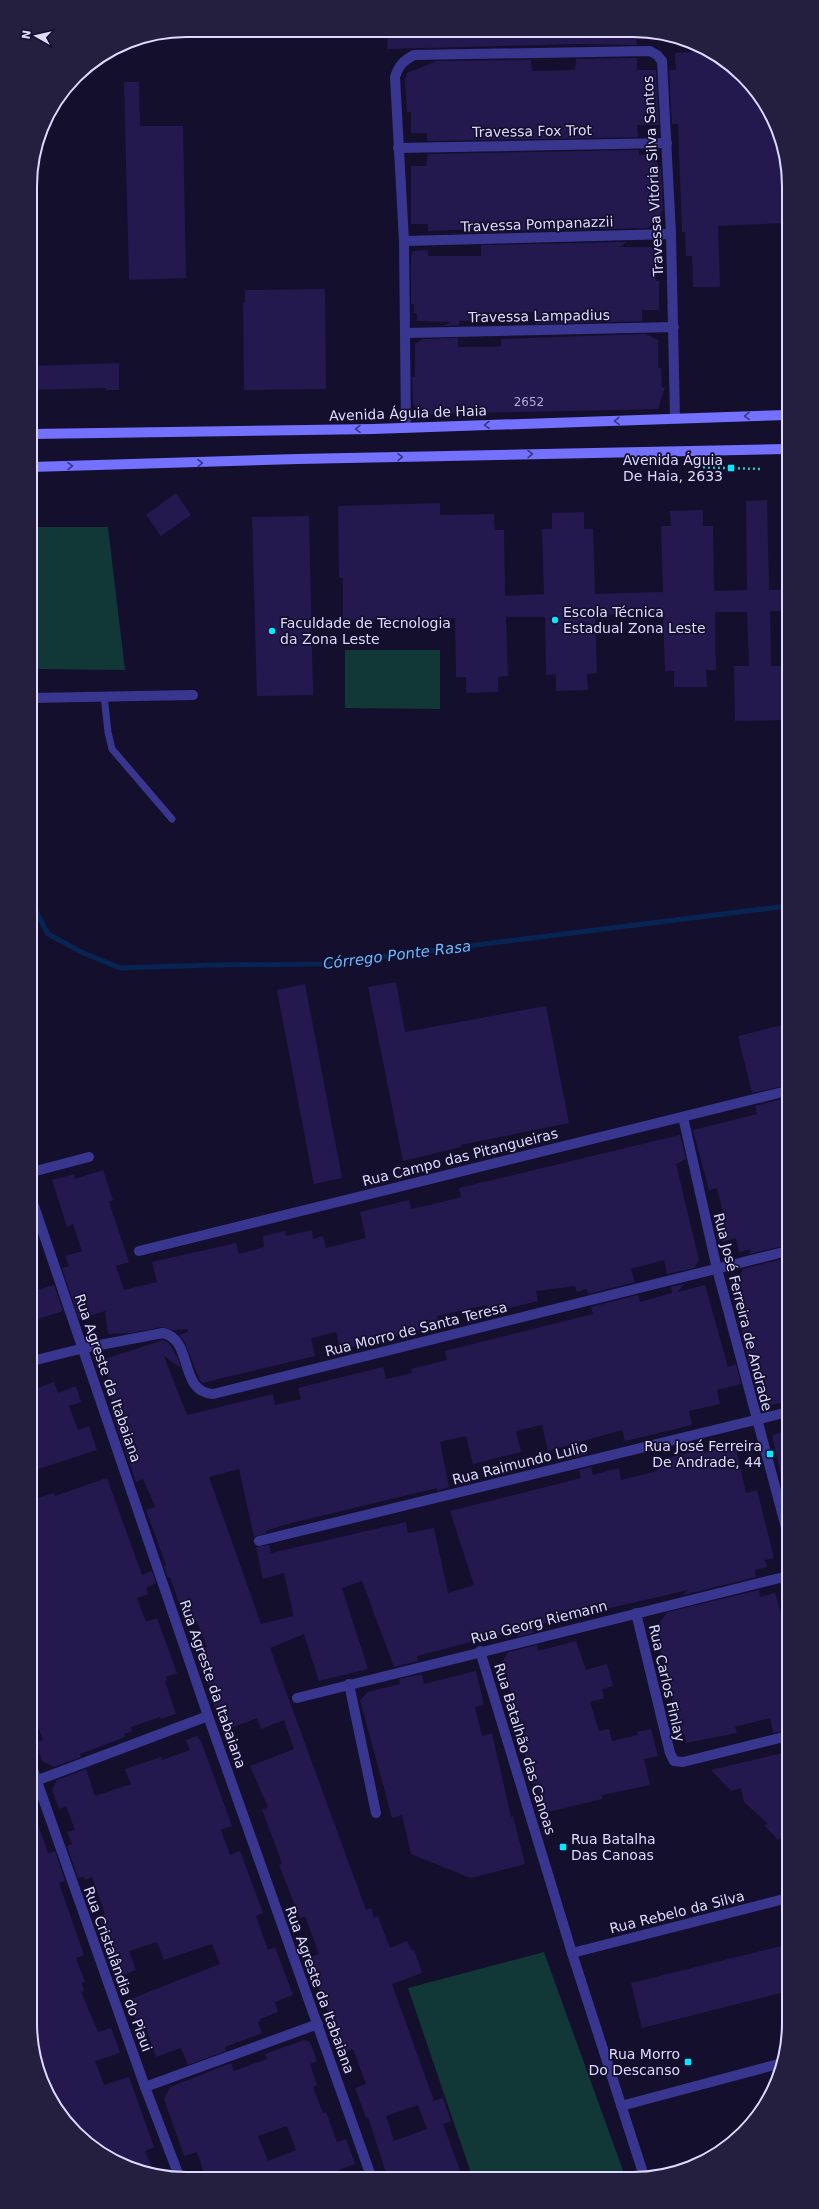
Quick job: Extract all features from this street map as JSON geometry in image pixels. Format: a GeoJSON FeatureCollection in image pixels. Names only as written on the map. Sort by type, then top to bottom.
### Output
{"type":"FeatureCollection","features":[{"type":"Feature","properties":{"kind":"main road","name":"Avenida Águia de Haia"},"geometry":{"type":"LineString","coordinates":[[37,434],[406,428],[782,415]]}},
{"type":"Feature","properties":{"kind":"main road"},"geometry":{"type":"LineString","coordinates":[[37,467],[305,459],[782,449]]}},
{"type":"Feature","properties":{"kind":"street","name":"Travessa Vitória Silva Santos"},"geometry":{"type":"LineString","coordinates":[[406,428],[404,241],[398,148],[396,77],[398,67],[404,60],[414,56],[650,51],[662,61],[671,234],[675,418]]}},
{"type":"Feature","properties":{"kind":"street","name":"Travessa Fox Trot"},"geometry":{"type":"LineString","coordinates":[[398,148],[667,143]]}},
{"type":"Feature","properties":{"kind":"street","name":"Travessa Pompanazzii"},"geometry":{"type":"LineString","coordinates":[[404,241],[671,234]]}},
{"type":"Feature","properties":{"kind":"street","name":"Travessa Lampadius"},"geometry":{"type":"LineString","coordinates":[[405,333],[674,326]]}},
{"type":"Feature","properties":{"kind":"street"},"geometry":{"type":"LineString","coordinates":[[37,698],[193,694]]}},
{"type":"Feature","properties":{"kind":"street","name":"Rua Campo das Pitangueiras"},"geometry":{"type":"LineString","coordinates":[[139,1251],[782,1092]]}},
{"type":"Feature","properties":{"kind":"street","name":"Rua José Ferreira de Andrade"},"geometry":{"type":"LineString","coordinates":[[683,1116],[716,1269],[782,1513]]}},
{"type":"Feature","properties":{"kind":"street"},"geometry":{"type":"LineString","coordinates":[[37,1171],[89,1157]]}},
{"type":"Feature","properties":{"kind":"street","name":"Rua Agreste da Itabaiana"},"geometry":{"type":"LineString","coordinates":[[37,1214],[84,1348],[208,1716],[370,2172]]}},
{"type":"Feature","properties":{"kind":"street","name":"Rua Morro de Santa Teresa"},"geometry":{"type":"LineString","coordinates":[[37,1360],[84,1348],[163,1333],[170,1334],[177,1340],[196,1388],[203,1393],[213,1394],[782,1252]]}},
{"type":"Feature","properties":{"kind":"street","name":"Rua Raimundo Lulio"},"geometry":{"type":"LineString","coordinates":[[259,1541],[782,1414]]}},
{"type":"Feature","properties":{"kind":"street","name":"Rua Georg Riemann"},"geometry":{"type":"LineString","coordinates":[[297,1698],[480,1651],[782,1578]]}},
{"type":"Feature","properties":{"kind":"street","name":"Rua Carlos Finlay"},"geometry":{"type":"LineString","coordinates":[[636,1614],[670,1753],[674,1761],[683,1762],[782,1737]]}},
{"type":"Feature","properties":{"kind":"street","name":"Rua Batalhão das Canoas"},"geometry":{"type":"LineString","coordinates":[[480,1651],[572,1952],[643,2172]]}},
{"type":"Feature","properties":{"kind":"street"},"geometry":{"type":"LineString","coordinates":[[349,1684],[376,1813]]}},
{"type":"Feature","properties":{"kind":"street"},"geometry":{"type":"LineString","coordinates":[[37,1780],[208,1716]]}},
{"type":"Feature","properties":{"kind":"street","name":"Rua Cristalândia do Piaui"},"geometry":{"type":"LineString","coordinates":[[37,1789],[177,2172]]}},
{"type":"Feature","properties":{"kind":"street","name":"Rua Rebelo da Silva"},"geometry":{"type":"LineString","coordinates":[[572,1952],[782,1900]]}},
{"type":"Feature","properties":{"kind":"street"},"geometry":{"type":"LineString","coordinates":[[145,2087],[318,2024]]}},
{"type":"Feature","properties":{"kind":"street"},"geometry":{"type":"LineString","coordinates":[[621,2106],[776,2065]]}},
{"type":"Feature","properties":{"kind":"lane"},"geometry":{"type":"LineString","coordinates":[[104,696],[108,732],[112,749],[172,819]]}},
{"type":"Feature","properties":{"kind":"path"},"geometry":{"type":"LineString","coordinates":[[693,467],[760,469]]}},
{"type":"Feature","properties":{"kind":"green space"},"geometry":{"type":"Polygon","coordinates":[[[37,527],[108,527],[125,670],[37,669],[37,527]]]}},
{"type":"Feature","properties":{"kind":"green space"},"geometry":{"type":"Polygon","coordinates":[[[345,650],[440,650],[440,709],[345,708],[345,650]]]}},
{"type":"Feature","properties":{"kind":"green space"},"geometry":{"type":"Polygon","coordinates":[[[544,1952],[624,2172],[471,2172],[408,1988],[544,1952]]]}},
{"type":"Feature","properties":{"kind":"building"},"geometry":{"type":"Polygon","coordinates":[[[388,37],[636,37],[637,45],[578,44],[387,49],[388,37]]]}},
{"type":"Feature","properties":{"kind":"building"},"geometry":{"type":"Polygon","coordinates":[[[699,52],[724,68],[745,88],[757,103],[767,120],[777,147],[781,167],[782,223],[718,226],[720,287],[693,287],[692,256],[686,256],[685,232],[682,232],[678,124],[672,124],[669,70],[676,70],[675,53],[699,52]]]}},
{"type":"Feature","properties":{"kind":"building"},"geometry":{"type":"Polygon","coordinates":[[[637,58],[637,70],[656,70],[659,125],[637,125],[638,137],[427,141],[427,133],[411,133],[411,112],[407,112],[405,80],[407,73],[437,61],[531,60],[532,71],[575,70],[576,59],[637,58]]]}},
{"type":"Feature","properties":{"kind":"building"},"geometry":{"type":"Polygon","coordinates":[[[124,82],[139,82],[140,126],[183,126],[186,278],[129,280],[124,82]]]}},
{"type":"Feature","properties":{"kind":"building"},"geometry":{"type":"Polygon","coordinates":[[[639,150],[639,155],[651,155],[655,158],[661,170],[663,209],[657,221],[647,228],[480,232],[480,229],[428,231],[428,224],[411,224],[411,166],[426,166],[428,154],[639,150]]]}},
{"type":"Feature","properties":{"kind":"building"},"geometry":{"type":"Polygon","coordinates":[[[627,242],[619,247],[655,247],[656,281],[659,281],[659,310],[642,310],[642,321],[536,324],[535,312],[500,314],[500,320],[459,321],[459,325],[444,326],[451,322],[417,321],[417,313],[414,313],[414,304],[411,304],[411,255],[413,251],[428,250],[428,256],[481,256],[481,245],[627,242]]]}},
{"type":"Feature","properties":{"kind":"building"},"geometry":{"type":"Polygon","coordinates":[[[325,289],[326,389],[244,390],[243,302],[245,302],[245,290],[325,289]]]}},
{"type":"Feature","properties":{"kind":"building"},"geometry":{"type":"Polygon","coordinates":[[[646,334],[658,340],[658,368],[661,368],[662,388],[665,387],[658,409],[425,414],[417,411],[413,403],[412,377],[415,377],[415,344],[423,339],[458,338],[458,347],[494,347],[501,346],[501,339],[646,334]]]}},
{"type":"Feature","properties":{"kind":"building"},"geometry":{"type":"Polygon","coordinates":[[[119,363],[119,390],[106,390],[106,388],[37,390],[37,366],[119,363]]]}},
{"type":"Feature","properties":{"kind":"building"},"geometry":{"type":"Polygon","coordinates":[[[176,493],[191,515],[161,536],[146,515],[176,493]]]}},
{"type":"Feature","properties":{"kind":"building"},"geometry":{"type":"Polygon","coordinates":[[[767,500],[769,590],[782,590],[782,611],[770,611],[771,666],[782,666],[782,720],[735,721],[734,666],[749,666],[747,612],[715,612],[716,670],[706,670],[707,687],[674,687],[674,671],[665,671],[663,613],[595,615],[597,673],[587,674],[588,690],[556,691],[556,674],[546,675],[545,617],[506,617],[508,676],[498,677],[498,692],[466,693],[466,677],[456,677],[455,618],[343,620],[343,578],[339,578],[338,506],[440,503],[440,515],[494,514],[495,530],[504,530],[505,596],[544,594],[542,529],[552,529],[552,513],[584,512],[584,529],[593,529],[595,594],[663,592],[661,526],[671,526],[670,511],[703,510],[703,526],[713,526],[714,591],[747,590],[746,501],[767,500]]]}},
{"type":"Feature","properties":{"kind":"building"},"geometry":{"type":"Polygon","coordinates":[[[309,516],[313,695],[257,696],[252,517],[309,516]]]}},
{"type":"Feature","properties":{"kind":"building"},"geometry":{"type":"Polygon","coordinates":[[[396,982],[405,1032],[546,1006],[569,1123],[460,1145],[461,1147],[403,1161],[368,987],[396,982]]]}},
{"type":"Feature","properties":{"kind":"building"},"geometry":{"type":"Polygon","coordinates":[[[305,984],[342,1178],[314,1184],[277,990],[305,984]]]}},
{"type":"Feature","properties":{"kind":"building"},"geometry":{"type":"Polygon","coordinates":[[[782,1025],[782,1086],[752,1093],[738,1036],[782,1025]]]}},
{"type":"Feature","properties":{"kind":"building"},"geometry":{"type":"Polygon","coordinates":[[[782,1099],[782,1246],[749,1254],[751,1249],[739,1252],[736,1238],[722,1242],[715,1216],[723,1213],[717,1188],[709,1190],[693,1130],[757,1114],[755,1106],[782,1099]]]}},
{"type":"Feature","properties":{"kind":"building"},"geometry":{"type":"Polygon","coordinates":[[[680,1135],[686,1159],[676,1164],[699,1260],[694,1268],[667,1274],[664,1260],[631,1269],[635,1282],[588,1294],[587,1289],[577,1292],[575,1286],[536,1291],[538,1301],[489,1313],[487,1305],[437,1316],[439,1325],[340,1350],[336,1332],[311,1338],[315,1356],[203,1383],[200,1381],[185,1343],[179,1335],[188,1332],[188,1329],[172,1330],[162,1327],[131,1333],[108,1334],[105,1311],[79,1319],[62,1268],[69,1266],[65,1256],[82,1251],[73,1224],[67,1227],[52,1180],[74,1174],[75,1179],[103,1170],[113,1200],[109,1202],[129,1262],[116,1266],[124,1290],[157,1282],[152,1262],[236,1243],[239,1254],[264,1247],[263,1236],[285,1231],[286,1236],[312,1230],[313,1239],[323,1236],[326,1248],[366,1238],[360,1212],[409,1200],[411,1209],[434,1204],[461,1197],[459,1188],[680,1135]]]}},
{"type":"Feature","properties":{"kind":"building"},"geometry":{"type":"Polygon","coordinates":[[[782,1259],[782,1402],[762,1407],[748,1361],[731,1281],[739,1279],[743,1269],[782,1259]]]}},
{"type":"Feature","properties":{"kind":"building"},"geometry":{"type":"Polygon","coordinates":[[[684,1284],[678,1292],[705,1285],[728,1367],[736,1364],[741,1384],[717,1390],[720,1404],[689,1411],[692,1425],[625,1441],[622,1430],[548,1451],[542,1425],[516,1431],[521,1452],[473,1464],[466,1436],[440,1442],[449,1487],[437,1491],[437,1488],[287,1524],[254,1537],[239,1469],[209,1477],[261,1624],[293,1616],[284,1573],[263,1579],[256,1547],[269,1545],[271,1553],[406,1522],[408,1533],[434,1528],[448,1593],[474,1585],[450,1511],[581,1478],[579,1470],[591,1467],[593,1475],[619,1468],[621,1480],[657,1471],[655,1461],[703,1449],[704,1453],[735,1444],[746,1493],[757,1490],[774,1558],[765,1560],[767,1567],[755,1570],[756,1577],[683,1595],[688,1590],[532,1626],[533,1633],[517,1637],[522,1629],[417,1656],[418,1661],[394,1667],[362,1581],[342,1588],[368,1669],[319,1681],[304,1634],[270,1648],[366,1910],[371,1908],[374,1918],[378,1917],[390,1948],[407,1941],[411,1950],[414,1949],[422,1973],[392,1984],[434,2101],[443,2098],[451,2121],[443,2124],[461,2172],[386,2172],[368,2117],[366,2118],[355,2088],[366,2084],[353,2049],[342,2053],[308,1958],[319,1954],[305,1916],[300,1918],[279,1865],[282,1863],[262,1810],[268,1807],[250,1766],[294,1749],[284,1720],[261,1729],[257,1718],[225,1730],[211,1698],[213,1697],[199,1660],[207,1657],[203,1648],[207,1647],[197,1622],[187,1626],[170,1577],[168,1578],[164,1566],[166,1565],[146,1510],[155,1507],[143,1479],[136,1482],[111,1410],[115,1408],[107,1387],[111,1386],[102,1360],[163,1340],[169,1343],[181,1368],[164,1356],[187,1415],[273,1394],[275,1405],[301,1399],[298,1388],[383,1367],[386,1379],[412,1373],[411,1369],[447,1360],[445,1351],[593,1314],[591,1307],[638,1295],[640,1302],[672,1293],[671,1287],[684,1284]],[[418,2105],[386,2116],[394,2141],[427,2129],[418,2105]]]}},
{"type":"Feature","properties":{"kind":"building"},"geometry":{"type":"Polygon","coordinates":[[[54,1285],[63,1311],[37,1319],[37,1290],[54,1285]]]}},
{"type":"Feature","properties":{"kind":"building"},"geometry":{"type":"Polygon","coordinates":[[[54,1382],[58,1393],[76,1386],[81,1402],[69,1406],[78,1430],[89,1426],[97,1450],[37,1469],[37,1388],[54,1382]]]}},
{"type":"Feature","properties":{"kind":"building"},"geometry":{"type":"Polygon","coordinates":[[[782,1432],[782,1480],[772,1435],[782,1432]]]}},
{"type":"Feature","properties":{"kind":"building"},"geometry":{"type":"Polygon","coordinates":[[[586,1445],[588,1454],[576,1457],[574,1448],[586,1445]]]}},
{"type":"Feature","properties":{"kind":"building"},"geometry":{"type":"Polygon","coordinates":[[[107,1478],[142,1575],[152,1571],[156,1583],[146,1588],[148,1594],[137,1598],[146,1622],[157,1618],[177,1673],[166,1677],[167,1680],[165,1681],[176,1714],[161,1719],[160,1717],[131,1727],[132,1731],[124,1734],[125,1737],[80,1754],[81,1757],[54,1767],[42,1761],[37,1745],[37,1742],[43,1740],[37,1724],[37,1498],[54,1493],[55,1496],[107,1478]]]}},
{"type":"Feature","properties":{"kind":"building"},"geometry":{"type":"Polygon","coordinates":[[[759,1590],[760,1597],[775,1593],[782,1618],[782,1731],[773,1733],[770,1718],[735,1727],[737,1733],[686,1743],[685,1734],[681,1735],[655,1628],[668,1612],[759,1590]]]}},
{"type":"Feature","properties":{"kind":"building"},"geometry":{"type":"Polygon","coordinates":[[[576,1641],[586,1670],[607,1664],[613,1686],[602,1689],[604,1698],[590,1702],[599,1731],[609,1729],[612,1741],[638,1735],[637,1732],[651,1729],[658,1756],[644,1759],[650,1785],[602,1795],[602,1799],[544,1813],[536,1783],[532,1784],[503,1661],[508,1652],[537,1645],[538,1651],[576,1641]]]}},
{"type":"Feature","properties":{"kind":"building"},"geometry":{"type":"Polygon","coordinates":[[[476,1671],[484,1705],[475,1707],[482,1736],[492,1733],[511,1817],[513,1816],[525,1864],[471,1878],[411,1854],[402,1815],[392,1818],[360,1700],[368,1692],[400,1684],[399,1679],[422,1674],[424,1684],[476,1671]]]}},
{"type":"Feature","properties":{"kind":"building"},"geometry":{"type":"Polygon","coordinates":[[[197,1736],[201,1741],[232,1826],[221,1830],[230,1855],[240,1851],[263,1913],[256,1916],[268,1950],[275,1947],[293,1995],[275,2002],[278,2012],[260,2019],[258,2022],[262,2033],[225,2047],[226,2051],[188,2065],[181,2048],[156,2057],[144,2022],[137,2024],[128,2000],[220,1964],[212,1944],[164,1960],[157,1942],[129,1951],[136,1970],[120,1976],[98,1916],[105,1914],[92,1877],[85,1880],[84,1877],[78,1878],[67,1846],[72,1844],[67,1832],[75,1830],[66,1806],[59,1809],[52,1790],[57,1780],[86,1769],[95,1796],[131,1784],[125,1769],[161,1757],[162,1760],[190,1750],[186,1740],[197,1736]]]}},
{"type":"Feature","properties":{"kind":"building"},"geometry":{"type":"Polygon","coordinates":[[[782,1753],[782,1839],[781,1838],[778,1840],[764,1825],[768,1824],[744,1802],[741,1788],[731,1791],[711,1770],[782,1753]]]}},
{"type":"Feature","properties":{"kind":"building"},"geometry":{"type":"Polygon","coordinates":[[[37,1822],[48,1853],[55,1851],[65,1881],[59,1883],[84,1955],[76,1958],[85,1982],[82,1983],[84,1991],[81,1992],[98,2032],[111,2028],[120,2053],[95,2061],[104,2085],[129,2077],[154,2147],[145,2151],[152,2168],[120,2157],[103,2147],[88,2135],[62,2106],[52,2089],[42,2062],[37,2033],[37,1822]]]}},
{"type":"Feature","properties":{"kind":"building"},"geometry":{"type":"Polygon","coordinates":[[[782,1946],[782,1993],[642,2028],[631,1983],[782,1946]]]}},
{"type":"Feature","properties":{"kind":"building"},"geometry":{"type":"Polygon","coordinates":[[[304,2040],[310,2042],[317,2061],[310,2064],[317,2085],[313,2087],[323,2113],[326,2112],[337,2142],[346,2139],[355,2164],[339,2170],[340,2172],[204,2172],[197,2152],[184,2156],[164,2099],[170,2087],[231,2063],[234,2071],[267,2059],[265,2054],[304,2040]],[[287,2126],[258,2136],[268,2161],[296,2150],[287,2126]]]}},
{"type":"Feature","properties":{"kind":"waterway","name":"Córrego Ponte Rasa"},"geometry":{"type":"LineString","coordinates":[[37,913],[48,934],[81,952],[120,968],[211,965],[326,964],[782,907]]}},
{"type":"Feature","properties":{"kind":"place","name":"Avenida Águia De Haia, 2633"},"geometry":{"type":"Point","coordinates":[731,468]}},
{"type":"Feature","properties":{"kind":"place","name":"Escola Técnica Estadual Zona Leste"},"geometry":{"type":"Point","coordinates":[555,620]}},
{"type":"Feature","properties":{"kind":"place","name":"Faculdade de Tecnologia da Zona Leste"},"geometry":{"type":"Point","coordinates":[272,631]}},
{"type":"Feature","properties":{"kind":"place","name":"Rua José Ferreira De Andrade, 44"},"geometry":{"type":"Point","coordinates":[770,1454]}},
{"type":"Feature","properties":{"kind":"place","name":"Rua Batalha Das Canoas"},"geometry":{"type":"Point","coordinates":[563,1847]}},
{"type":"Feature","properties":{"kind":"place","name":"Rua Morro Do Descanso"},"geometry":{"type":"Point","coordinates":[688,2062]}}]}
